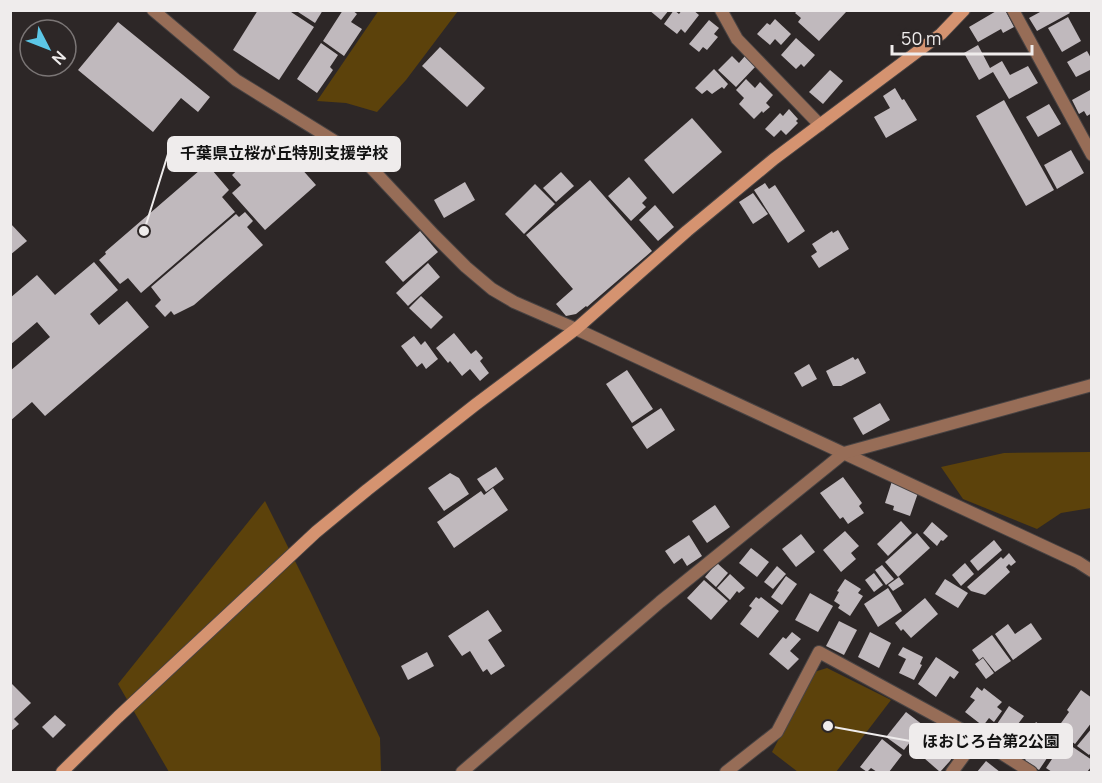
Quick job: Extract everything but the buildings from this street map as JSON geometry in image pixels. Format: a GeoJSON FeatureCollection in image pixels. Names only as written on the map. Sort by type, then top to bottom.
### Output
{"type":"FeatureCollection","features":[{"type":"Feature","properties":{"kind":"street"},"geometry":{"type":"LineString","coordinates":[[153,10],[236,80],[362,158],[434,235],[492,289],[514,302],[844,453],[1067,557],[1092,571]]}},
{"type":"Feature","properties":{"kind":"street"},"geometry":{"type":"LineString","coordinates":[[721,10],[737,39],[820,125]]}},
{"type":"Feature","properties":{"kind":"street"},"geometry":{"type":"LineString","coordinates":[[62,772],[316,532],[475,405],[576,329],[774,159],[941,34],[964,10]]}},
{"type":"Feature","properties":{"kind":"street"},"geometry":{"type":"LineString","coordinates":[[1013,10],[1092,155]]}},
{"type":"Feature","properties":{"kind":"street"},"geometry":{"type":"LineString","coordinates":[[462,772],[660,602],[844,453],[1092,385]]}},
{"type":"Feature","properties":{"kind":"street"},"geometry":{"type":"LineString","coordinates":[[726,772],[777,732],[819,652],[977,738],[1032,772]]}},
{"type":"Feature","properties":{"kind":"street"},"geometry":{"type":"LineString","coordinates":[[952,772],[977,738]]}},
{"type":"Feature","properties":{"kind":"shaded area"},"geometry":{"type":"Polygon","coordinates":[[[379,10],[458,11],[406,80],[377,112],[346,103],[317,101],[379,10]]]}},
{"type":"Feature","properties":{"kind":"shaded area"},"geometry":{"type":"Polygon","coordinates":[[[1091,452],[1091,508],[1061,513],[1037,529],[963,499],[941,467],[1004,453],[1091,452]]]}},
{"type":"Feature","properties":{"kind":"shaded area"},"geometry":{"type":"Polygon","coordinates":[[[265,501],[380,738],[381,772],[169,772],[118,684],[265,501]]]}},
{"type":"Feature","properties":{"kind":"shaded area"},"geometry":{"type":"Polygon","coordinates":[[[827,668],[891,700],[836,772],[798,772],[772,752],[814,672],[827,668]]]}},
{"type":"Feature","properties":{"kind":"place","name":"千葉県立桜が丘特別支援学校"},"geometry":{"type":"Point","coordinates":[144,231]}},
{"type":"Feature","properties":{"kind":"place","name":"ほおじろ台第2公園"},"geometry":{"type":"Point","coordinates":[828,726]}}]}
